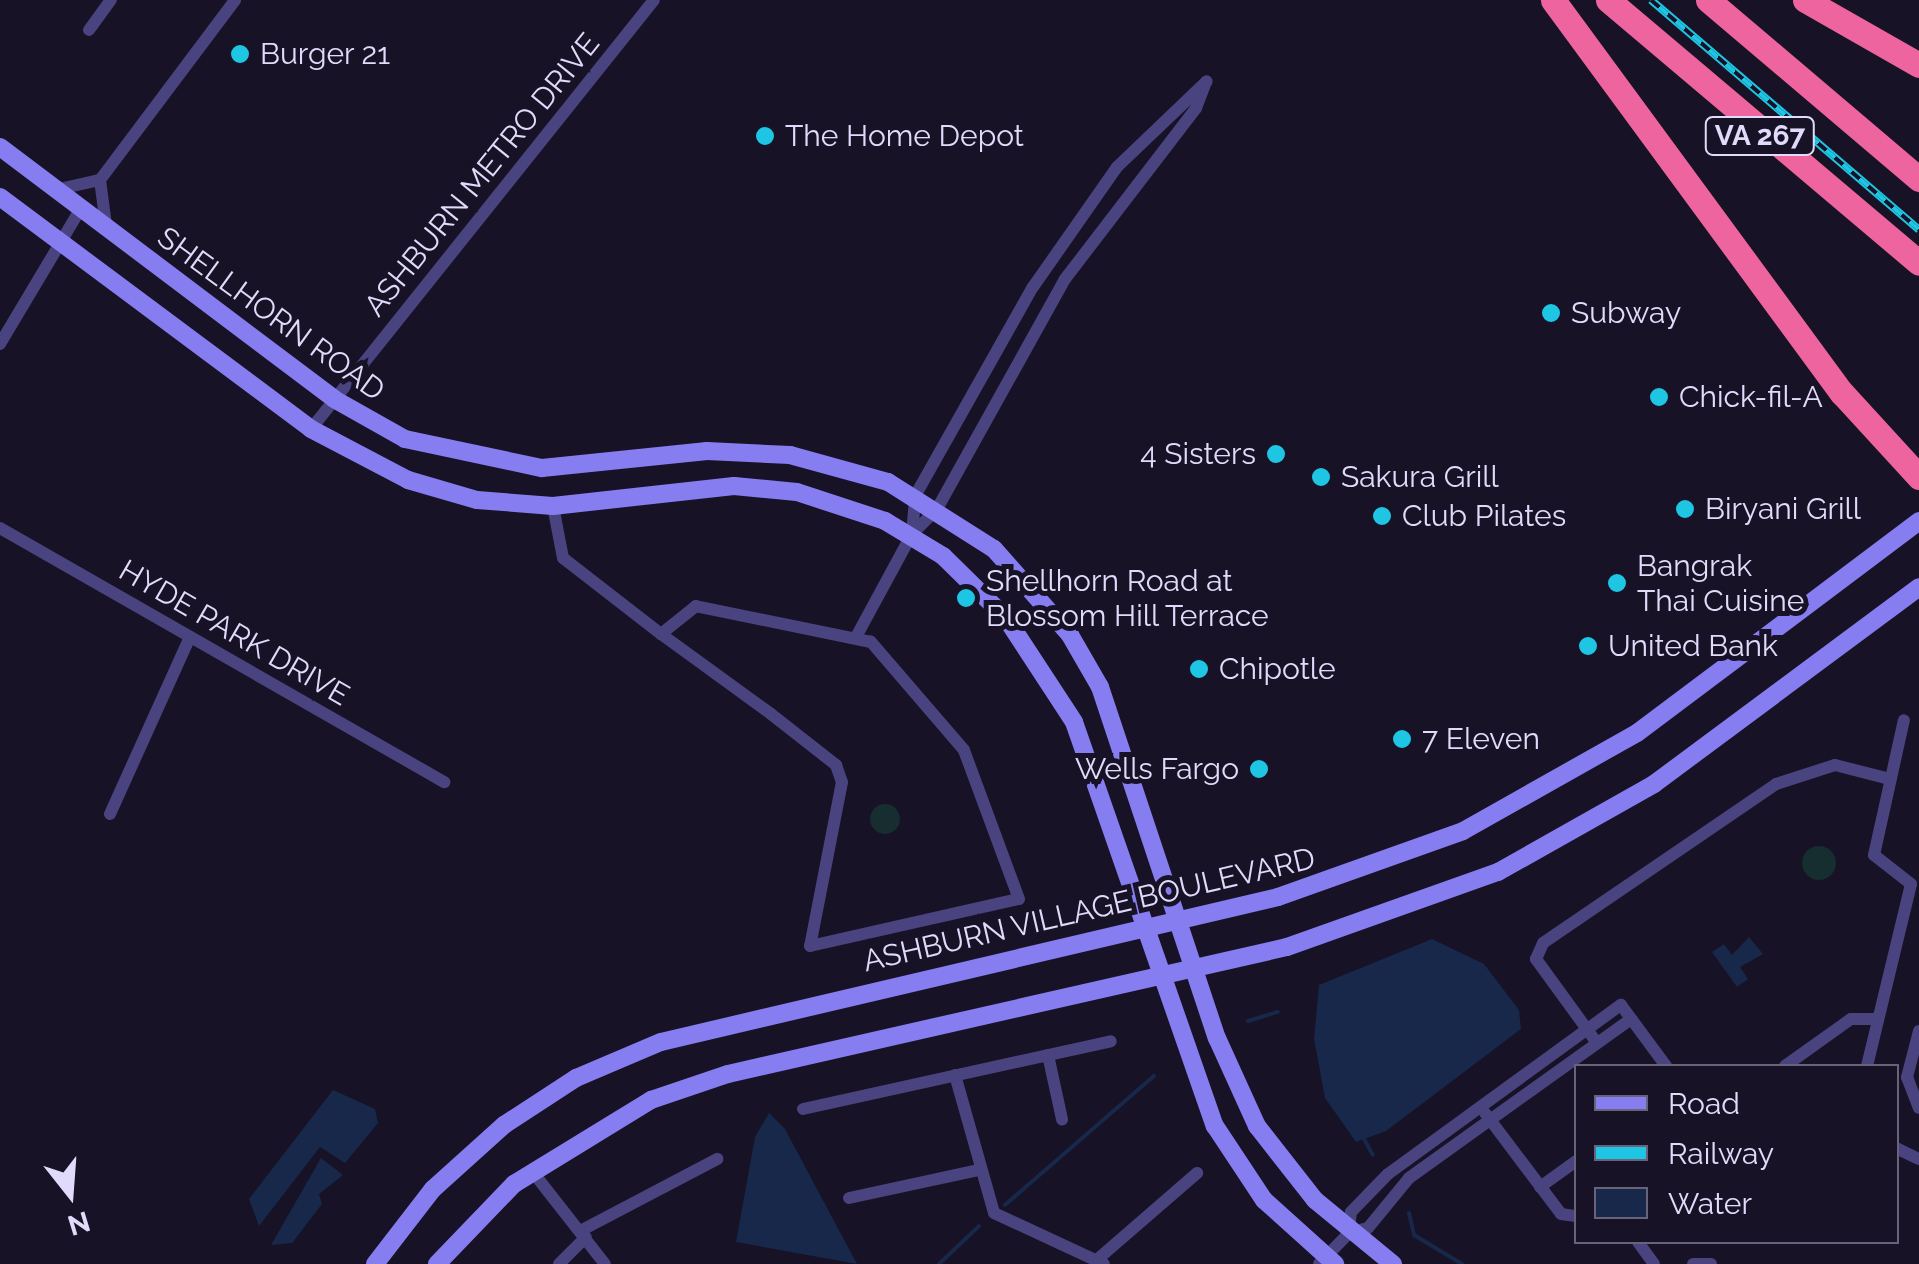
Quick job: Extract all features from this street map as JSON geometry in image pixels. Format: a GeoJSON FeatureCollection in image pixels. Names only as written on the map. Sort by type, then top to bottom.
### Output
{"type":"FeatureCollection","features":[{"type":"Feature","properties":{"kind":"highway"},"geometry":{"type":"LineString","coordinates":[[1553,0],[1842,393],[1919,477]]}},
{"type":"Feature","properties":{"kind":"highway","name":"VA 267"},"geometry":{"type":"LineString","coordinates":[[1608,0],[1919,264]]}},
{"type":"Feature","properties":{"kind":"highway","name":"VA 267"},"geometry":{"type":"LineString","coordinates":[[1708,0],[1919,178]]}},
{"type":"Feature","properties":{"kind":"highway"},"geometry":{"type":"LineString","coordinates":[[1805,0],[1919,66]]}},
{"type":"Feature","properties":{"kind":"main road","name":"SHELLHORN ROAD"},"geometry":{"type":"LineString","coordinates":[[0,147],[334,399],[405,439],[494,464],[555,468],[765,452],[858,471],[938,509],[1016,570],[1083,656],[1194,970],[1257,1126],[1349,1232],[1393,1264]]}},
{"type":"Feature","properties":{"kind":"main road"},"geometry":{"type":"LineString","coordinates":[[0,197],[312,429],[434,489],[553,506],[766,488],[827,498],[912,534],[985,595],[1060,694],[1228,1148],[1264,1200],[1327,1262]]}},
{"type":"Feature","properties":{"kind":"main road","name":"ASHBURN VILLAGE BOULEVARD"},"geometry":{"type":"LineString","coordinates":[[375,1264],[468,1155],[612,1062],[708,1028],[1146,929],[1353,874],[1524,801],[1637,734],[1919,521]]}},
{"type":"Feature","properties":{"kind":"main road"},"geometry":{"type":"LineString","coordinates":[[438,1264],[532,1171],[624,1112],[696,1083],[1194,970],[1386,917],[1548,846],[1705,749],[1919,587]]}},
{"type":"Feature","properties":{"kind":"street"},"geometry":{"type":"LineString","coordinates":[[90,30],[111,0]]}},
{"type":"Feature","properties":{"kind":"street","name":"ASHBURN METRO DRIVE"},"geometry":{"type":"LineString","coordinates":[[312,429],[654,0]]}},
{"type":"Feature","properties":{"kind":"street"},"geometry":{"type":"LineString","coordinates":[[56,189],[100,180],[229,2]]}},
{"type":"Feature","properties":{"kind":"street"},"geometry":{"type":"LineString","coordinates":[[856,636],[912,534],[938,509],[1065,279],[1196,108],[1207,81],[1157,120],[1087,206],[915,496],[912,534]]}},
{"type":"Feature","properties":{"kind":"street"},"geometry":{"type":"LineString","coordinates":[[100,180],[108,228]]}},
{"type":"Feature","properties":{"kind":"street"},"geometry":{"type":"LineString","coordinates":[[0,344],[81,208]]}},
{"type":"Feature","properties":{"kind":"street"},"geometry":{"type":"LineString","coordinates":[[553,506],[563,558],[840,773],[810,946],[817,951],[1019,899],[964,750],[886,657],[856,636],[696,606],[661,634]]}},
{"type":"Feature","properties":{"kind":"street","name":"HYDE PARK DRIVE"},"geometry":{"type":"LineString","coordinates":[[0,528],[444,782]]}},
{"type":"Feature","properties":{"kind":"street"},"geometry":{"type":"LineString","coordinates":[[110,814],[190,637]]}},
{"type":"Feature","properties":{"kind":"street"},"geometry":{"type":"LineString","coordinates":[[1867,1064],[1911,884],[1874,856],[1904,720]]}},
{"type":"Feature","properties":{"kind":"street"},"geometry":{"type":"LineString","coordinates":[[1597,1043],[1536,959],[1542,944],[1776,784],[1834,765],[1890,779]]}},
{"type":"Feature","properties":{"kind":"street"},"geometry":{"type":"LineString","coordinates":[[1327,1262],[1349,1232],[1351,1212],[1388,1174],[1620,1005],[1664,1064]]}},
{"type":"Feature","properties":{"kind":"street"},"geometry":{"type":"LineString","coordinates":[[1787,1064],[1852,1018],[1878,1019]]}},
{"type":"Feature","properties":{"kind":"street"},"geometry":{"type":"LineString","coordinates":[[1349,1232],[1368,1228],[1409,1178],[1630,1019]]}},
{"type":"Feature","properties":{"kind":"street"},"geometry":{"type":"LineString","coordinates":[[1919,1031],[1906,1077],[1919,1108]]}},
{"type":"Feature","properties":{"kind":"street"},"geometry":{"type":"LineString","coordinates":[[803,1109],[1111,1041]]}},
{"type":"Feature","properties":{"kind":"street"},"geometry":{"type":"LineString","coordinates":[[1048,1055],[1062,1119]]}},
{"type":"Feature","properties":{"kind":"street"},"geometry":{"type":"LineString","coordinates":[[955,1075],[978,1170],[1005,1223],[1102,1261],[1197,1173]]}},
{"type":"Feature","properties":{"kind":"street"},"geometry":{"type":"LineString","coordinates":[[1481,1107],[1561,1214],[1574,1216]]}},
{"type":"Feature","properties":{"kind":"street"},"geometry":{"type":"LineString","coordinates":[[559,1264],[584,1234],[717,1159]]}},
{"type":"Feature","properties":{"kind":"street"},"geometry":{"type":"LineString","coordinates":[[1540,1187],[1574,1162]]}},
{"type":"Feature","properties":{"kind":"street"},"geometry":{"type":"LineString","coordinates":[[848,1198],[978,1170]]}},
{"type":"Feature","properties":{"kind":"street"},"geometry":{"type":"LineString","coordinates":[[532,1171],[605,1264]]}},
{"type":"Feature","properties":{"kind":"street"},"geometry":{"type":"LineString","coordinates":[[1693,1264],[1711,1264]]}},
{"type":"Feature","properties":{"kind":"green space"},"geometry":{"type":"Polygon","coordinates":[[[885,804],[896,808],[900,819],[896,830],[885,834],[874,830],[870,819],[874,808],[885,804]]]}},
{"type":"Feature","properties":{"kind":"green space"},"geometry":{"type":"Polygon","coordinates":[[[1819,846],[1831,851],[1836,863],[1831,875],[1819,880],[1807,875],[1802,863],[1807,851],[1819,846]]]}},
{"type":"Feature","properties":{"kind":"water"},"geometry":{"type":"Polygon","coordinates":[[[1749,937],[1763,954],[1740,967],[1748,979],[1737,987],[1712,952],[1724,944],[1732,955],[1749,937]]]}},
{"type":"Feature","properties":{"kind":"water"},"geometry":{"type":"Polygon","coordinates":[[[1432,939],[1484,964],[1519,1010],[1521,1029],[1386,1131],[1356,1142],[1325,1098],[1314,1039],[1319,985],[1432,939]]]}},
{"type":"Feature","properties":{"kind":"water"},"geometry":{"type":"Polygon","coordinates":[[[333,1090],[375,1109],[378,1123],[345,1163],[320,1147],[259,1226],[249,1199],[333,1090]]]}},
{"type":"Feature","properties":{"kind":"water"},"geometry":{"type":"Polygon","coordinates":[[[769,1113],[785,1129],[857,1264],[736,1242],[755,1137],[769,1113]]]}},
{"type":"Feature","properties":{"kind":"water"},"geometry":{"type":"Polygon","coordinates":[[[321,1158],[343,1175],[319,1194],[322,1204],[292,1243],[271,1245],[321,1158]]]}},
{"type":"Feature","properties":{"kind":"waterway"},"geometry":{"type":"LineString","coordinates":[[1248,1021],[1278,1012]]}},
{"type":"Feature","properties":{"kind":"waterway"},"geometry":{"type":"LineString","coordinates":[[1005,1205],[1154,1076]]}},
{"type":"Feature","properties":{"kind":"waterway"},"geometry":{"type":"LineString","coordinates":[[1364,1139],[1373,1155]]}},
{"type":"Feature","properties":{"kind":"waterway"},"geometry":{"type":"LineString","coordinates":[[1409,1213],[1414,1235],[1462,1264]]}},
{"type":"Feature","properties":{"kind":"waterway"},"geometry":{"type":"LineString","coordinates":[[939,1264],[979,1226]]}},
{"type":"Feature","properties":{"kind":"railway"},"geometry":{"type":"LineString","coordinates":[[1651,0],[1919,230]]}},
{"type":"Feature","properties":{"kind":"place","name":"Burger 21"},"geometry":{"type":"Point","coordinates":[240,54]}},
{"type":"Feature","properties":{"kind":"place","name":"The Home Depot"},"geometry":{"type":"Point","coordinates":[765,136]}},
{"type":"Feature","properties":{"kind":"place","name":"Subway"},"geometry":{"type":"Point","coordinates":[1551,313]}},
{"type":"Feature","properties":{"kind":"place","name":"Chick-fil-A"},"geometry":{"type":"Point","coordinates":[1659,397]}},
{"type":"Feature","properties":{"kind":"place","name":"4 Sisters"},"geometry":{"type":"Point","coordinates":[1276,454]}},
{"type":"Feature","properties":{"kind":"place","name":"Sakura Grill"},"geometry":{"type":"Point","coordinates":[1321,477]}},
{"type":"Feature","properties":{"kind":"place","name":"Biryani Grill"},"geometry":{"type":"Point","coordinates":[1685,509]}},
{"type":"Feature","properties":{"kind":"place","name":"Club Pilates"},"geometry":{"type":"Point","coordinates":[1382,516]}},
{"type":"Feature","properties":{"kind":"place","name":"Bangrak Thai Cuisine"},"geometry":{"type":"Point","coordinates":[1617,583]}},
{"type":"Feature","properties":{"kind":"place","name":"Shellhorn Road at Blossom Hill Terrace"},"geometry":{"type":"Point","coordinates":[966,598]}},
{"type":"Feature","properties":{"kind":"place","name":"United Bank"},"geometry":{"type":"Point","coordinates":[1588,646]}},
{"type":"Feature","properties":{"kind":"place","name":"Chipotle"},"geometry":{"type":"Point","coordinates":[1199,669]}},
{"type":"Feature","properties":{"kind":"place","name":"7 Eleven"},"geometry":{"type":"Point","coordinates":[1402,739]}},
{"type":"Feature","properties":{"kind":"place","name":"Wells Fargo"},"geometry":{"type":"Point","coordinates":[1259,769]}}]}
